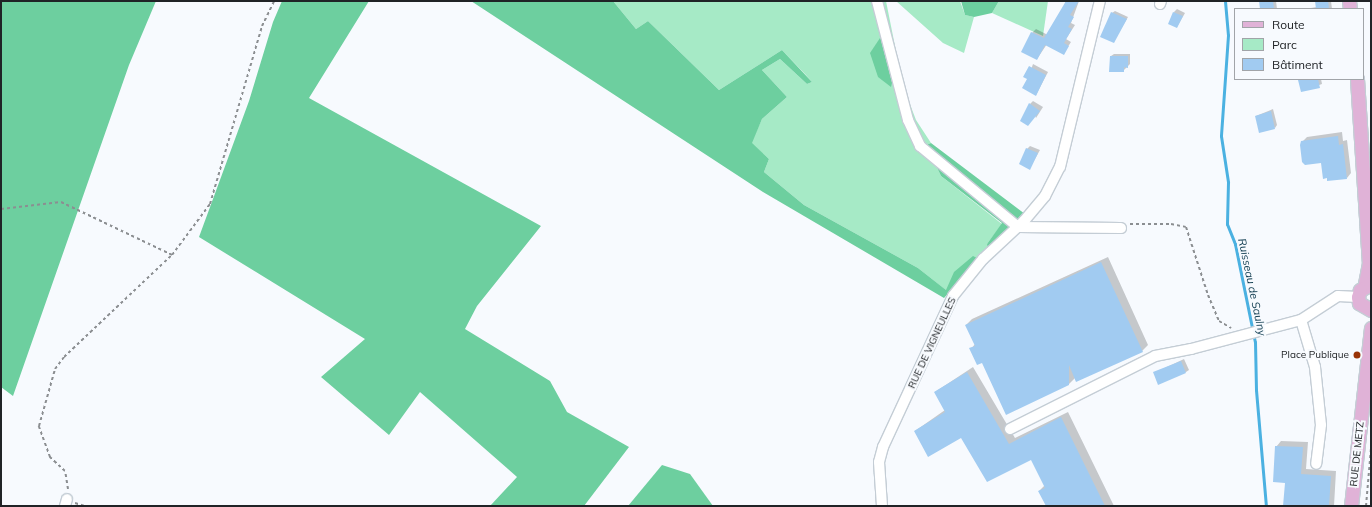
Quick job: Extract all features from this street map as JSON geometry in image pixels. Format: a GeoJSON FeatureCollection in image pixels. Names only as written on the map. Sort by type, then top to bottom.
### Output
{"type":"FeatureCollection","features":[{"type":"Feature","properties":{"kind":"main road","name":"RUE DE METZ"},"geometry":{"type":"LineString","coordinates":[[1351,506],[1371,329],[1365,297],[1370,265],[1366,137],[1357,80]]}},
{"type":"Feature","properties":{"kind":"street"},"geometry":{"type":"LineString","coordinates":[[877,1],[908,120],[920,146],[1018,227],[1121,228]]}},
{"type":"Feature","properties":{"kind":"street","name":"RUE DE VIGNEULLES"},"geometry":{"type":"LineString","coordinates":[[882,506],[879,462],[883,446],[953,296],[983,259],[1018,227],[1045,196],[1060,167],[1100,1]]}},
{"type":"Feature","properties":{"kind":"street"},"geometry":{"type":"LineString","coordinates":[[1010,429],[1155,356],[1239,337],[1301,320],[1338,296],[1365,297]]}},
{"type":"Feature","properties":{"kind":"street"},"geometry":{"type":"LineString","coordinates":[[1301,320],[1315,367],[1321,424],[1316,464]]}},
{"type":"Feature","properties":{"kind":"path"},"geometry":{"type":"LineString","coordinates":[[66,503],[69,484],[65,471],[50,457],[40,426],[55,369],[64,357],[172,255],[210,204],[262,26],[274,1]]}},
{"type":"Feature","properties":{"kind":"path"},"geometry":{"type":"LineString","coordinates":[[1,209],[61,202],[172,255]]}},
{"type":"Feature","properties":{"kind":"path"},"geometry":{"type":"LineString","coordinates":[[1121,228],[1131,224],[1152,223],[1186,227],[1208,295],[1219,321],[1229,326],[1239,337]]}},
{"type":"Feature","properties":{"kind":"path"},"geometry":{"type":"LineString","coordinates":[[1366,506],[1371,448]]}},
{"type":"Feature","properties":{"kind":"green space"},"geometry":{"type":"Polygon","coordinates":[[[1,1],[156,1],[129,65],[13,396],[1,387],[1,1]]]}},
{"type":"Feature","properties":{"kind":"green space"},"geometry":{"type":"Polygon","coordinates":[[[282,1],[369,1],[309,98],[541,226],[477,306],[465,329],[550,381],[567,412],[629,447],[584,506],[490,506],[517,477],[420,392],[389,435],[321,377],[365,339],[199,237],[249,101],[273,22],[282,1]]]}},
{"type":"Feature","properties":{"kind":"green space"},"geometry":{"type":"Polygon","coordinates":[[[471,1],[613,1],[636,29],[648,21],[719,90],[782,50],[812,82],[807,84],[780,59],[762,70],[787,97],[762,119],[752,143],[769,159],[764,172],[804,205],[918,268],[946,290],[954,272],[973,256],[979,259],[944,298],[763,192],[471,1]]]}},
{"type":"Feature","properties":{"kind":"green space"},"geometry":{"type":"Polygon","coordinates":[[[613,1],[886,1],[903,86],[916,120],[931,143],[926,145],[941,176],[1002,224],[987,244],[988,251],[947,291],[918,268],[804,205],[764,172],[769,159],[751,143],[762,119],[787,97],[762,70],[780,59],[807,84],[812,82],[805,74],[782,50],[719,90],[648,21],[636,29],[613,1]]]}},
{"type":"Feature","properties":{"kind":"green space"},"geometry":{"type":"Polygon","coordinates":[[[896,1],[960,1],[965,15],[974,17],[964,53],[943,43],[896,1]]]}},
{"type":"Feature","properties":{"kind":"green space"},"geometry":{"type":"Polygon","coordinates":[[[961,1],[999,1],[992,13],[974,17],[965,15],[961,1]]]}},
{"type":"Feature","properties":{"kind":"green space"},"geometry":{"type":"Polygon","coordinates":[[[999,1],[1048,1],[1043,36],[992,13],[999,1]]]}},
{"type":"Feature","properties":{"kind":"green space"},"geometry":{"type":"Polygon","coordinates":[[[880,38],[887,40],[895,70],[891,87],[878,77],[870,53],[880,38]]]}},
{"type":"Feature","properties":{"kind":"green space"},"geometry":{"type":"Polygon","coordinates":[[[931,143],[1025,214],[988,251],[987,244],[1002,223],[941,176],[926,145],[931,143]]]}},
{"type":"Feature","properties":{"kind":"green space"},"geometry":{"type":"Polygon","coordinates":[[[662,465],[690,474],[713,506],[628,506],[662,465]]]}},
{"type":"Feature","properties":{"kind":"building"},"geometry":{"type":"Polygon","coordinates":[[[1066,1],[1079,1],[1070,15],[1074,17],[1068,27],[1072,29],[1064,43],[1069,46],[1064,55],[1045,45],[1037,60],[1021,52],[1031,32],[1044,38],[1066,1]]]}},
{"type":"Feature","properties":{"kind":"building"},"geometry":{"type":"Polygon","coordinates":[[[1259,1],[1273,1],[1274,8],[1260,8],[1259,1]]]}},
{"type":"Feature","properties":{"kind":"building"},"geometry":{"type":"Polygon","coordinates":[[[1315,1],[1328,1],[1329,8],[1316,8],[1315,1]]]}},
{"type":"Feature","properties":{"kind":"building"},"geometry":{"type":"Polygon","coordinates":[[[1111,12],[1127,19],[1114,43],[1100,37],[1111,12]]]}},
{"type":"Feature","properties":{"kind":"building"},"geometry":{"type":"Polygon","coordinates":[[[1173,12],[1183,16],[1177,28],[1168,24],[1173,12]]]}},
{"type":"Feature","properties":{"kind":"building"},"geometry":{"type":"Polygon","coordinates":[[[1110,56],[1128,56],[1128,68],[1124,67],[1124,72],[1109,72],[1110,56]]]}},
{"type":"Feature","properties":{"kind":"building"},"geometry":{"type":"Polygon","coordinates":[[[1029,66],[1046,75],[1036,96],[1022,88],[1027,79],[1023,77],[1029,66]]]}},
{"type":"Feature","properties":{"kind":"building"},"geometry":{"type":"Polygon","coordinates":[[[1298,80],[1318,80],[1320,88],[1301,92],[1298,80]]]}},
{"type":"Feature","properties":{"kind":"building"},"geometry":{"type":"Polygon","coordinates":[[[1029,103],[1040,111],[1028,126],[1020,121],[1029,103]]]}},
{"type":"Feature","properties":{"kind":"building"},"geometry":{"type":"Polygon","coordinates":[[[1271,111],[1275,129],[1259,133],[1255,116],[1271,111]]]}},
{"type":"Feature","properties":{"kind":"building"},"geometry":{"type":"Polygon","coordinates":[[[1338,136],[1339,145],[1343,144],[1347,179],[1327,181],[1327,178],[1323,179],[1321,163],[1305,165],[1302,162],[1300,145],[1301,141],[1338,136]]]}},
{"type":"Feature","properties":{"kind":"building"},"geometry":{"type":"Polygon","coordinates":[[[1026,148],[1038,153],[1030,170],[1019,164],[1026,148]]]}},
{"type":"Feature","properties":{"kind":"building"},"geometry":{"type":"Polygon","coordinates":[[[1101,262],[1143,352],[1076,382],[1069,365],[1069,385],[1006,415],[982,363],[977,365],[969,348],[975,346],[965,325],[1101,262]]]}},
{"type":"Feature","properties":{"kind":"building"},"geometry":{"type":"Polygon","coordinates":[[[1181,361],[1186,373],[1158,385],[1153,372],[1181,361]]]}},
{"type":"Feature","properties":{"kind":"building"},"geometry":{"type":"Polygon","coordinates":[[[967,372],[1009,444],[1061,417],[1105,506],[1046,506],[1038,491],[1045,488],[1031,460],[987,482],[961,438],[928,457],[914,431],[945,412],[934,392],[967,372]]]}},
{"type":"Feature","properties":{"kind":"building"},"geometry":{"type":"Polygon","coordinates":[[[1275,446],[1303,447],[1301,474],[1331,476],[1329,506],[1283,506],[1285,483],[1273,482],[1275,446]]]}},
{"type":"Feature","properties":{"kind":"waterway","name":"Ruisseau de Saulny"},"geometry":{"type":"LineString","coordinates":[[1225,1],[1228,35],[1221,136],[1228,182],[1227,224],[1235,244],[1255,342],[1256,390],[1266,506]]}},
{"type":"Feature","properties":{"kind":"place","name":"Place Publique"},"geometry":{"type":"Point","coordinates":[1357,355]}}]}
